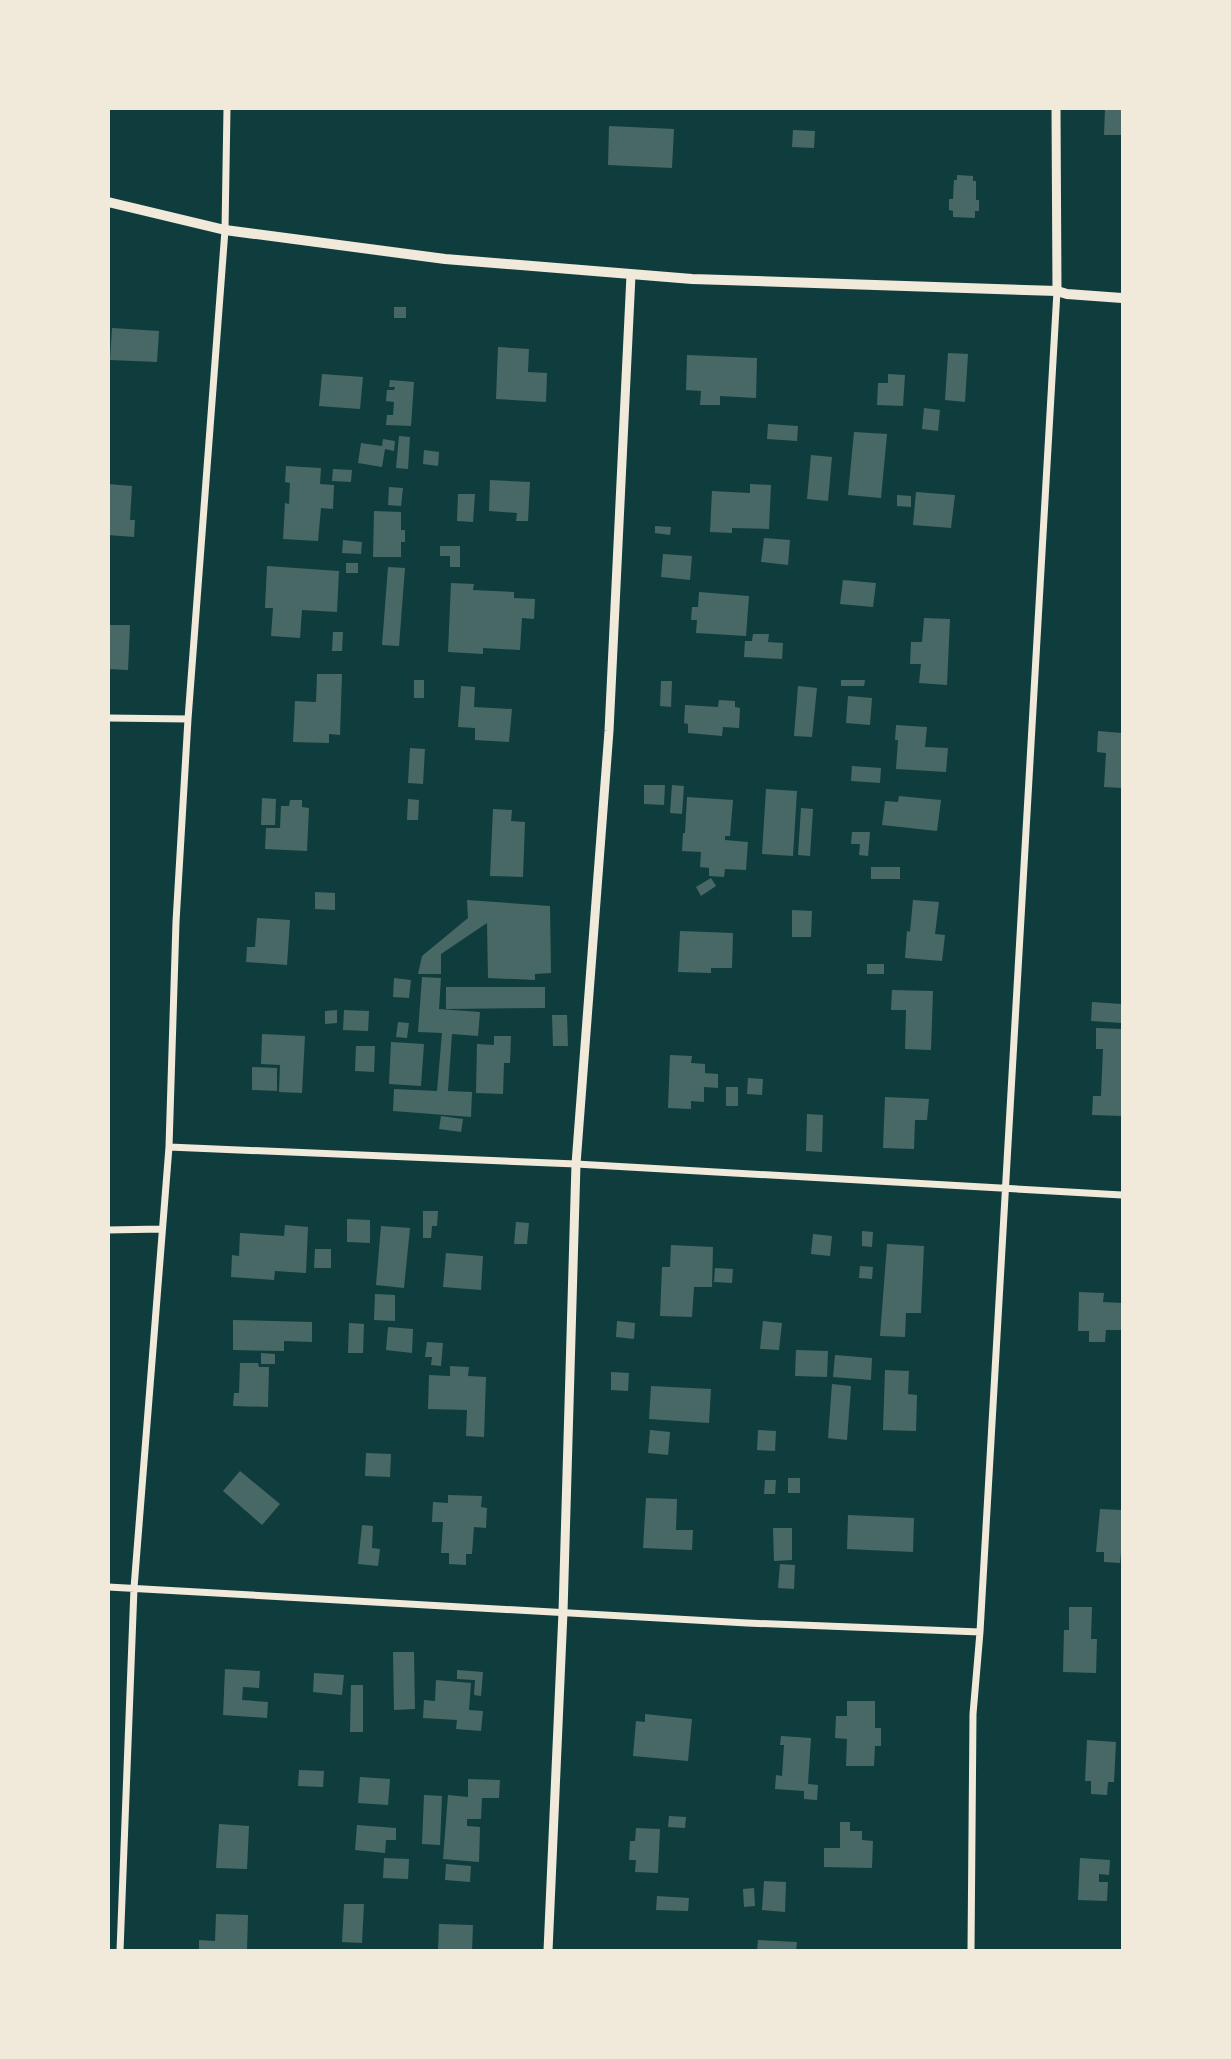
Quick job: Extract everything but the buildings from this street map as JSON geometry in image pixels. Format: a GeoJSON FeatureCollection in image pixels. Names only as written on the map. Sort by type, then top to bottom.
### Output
{"type":"FeatureCollection","features":[{"type":"Feature","properties":{"kind":"main road"},"geometry":{"type":"LineString","coordinates":[[108,202],[225,230],[446,259],[631,275],[1057,291],[1122,298]]}},
{"type":"Feature","properties":{"kind":"street"},"geometry":{"type":"LineString","coordinates":[[120,1951],[134,1588],[169,1147],[176,922],[188,719],[225,230],[227,108]]}},
{"type":"Feature","properties":{"kind":"street"},"geometry":{"type":"LineString","coordinates":[[971,1951],[973,1714],[980,1632],[1057,291],[1056,108]]}},
{"type":"Feature","properties":{"kind":"street"},"geometry":{"type":"LineString","coordinates":[[548,1951],[563,1612],[576,1164],[609,731],[631,275]]}},
{"type":"Feature","properties":{"kind":"street"},"geometry":{"type":"LineString","coordinates":[[108,718],[188,719]]}},
{"type":"Feature","properties":{"kind":"street"},"geometry":{"type":"LineString","coordinates":[[169,1147],[576,1164],[1006,1186],[1122,1195]]}},
{"type":"Feature","properties":{"kind":"street"},"geometry":{"type":"LineString","coordinates":[[108,1230],[162,1229]]}},
{"type":"Feature","properties":{"kind":"street"},"geometry":{"type":"LineString","coordinates":[[108,1587],[747,1623],[980,1632]]}}]}
